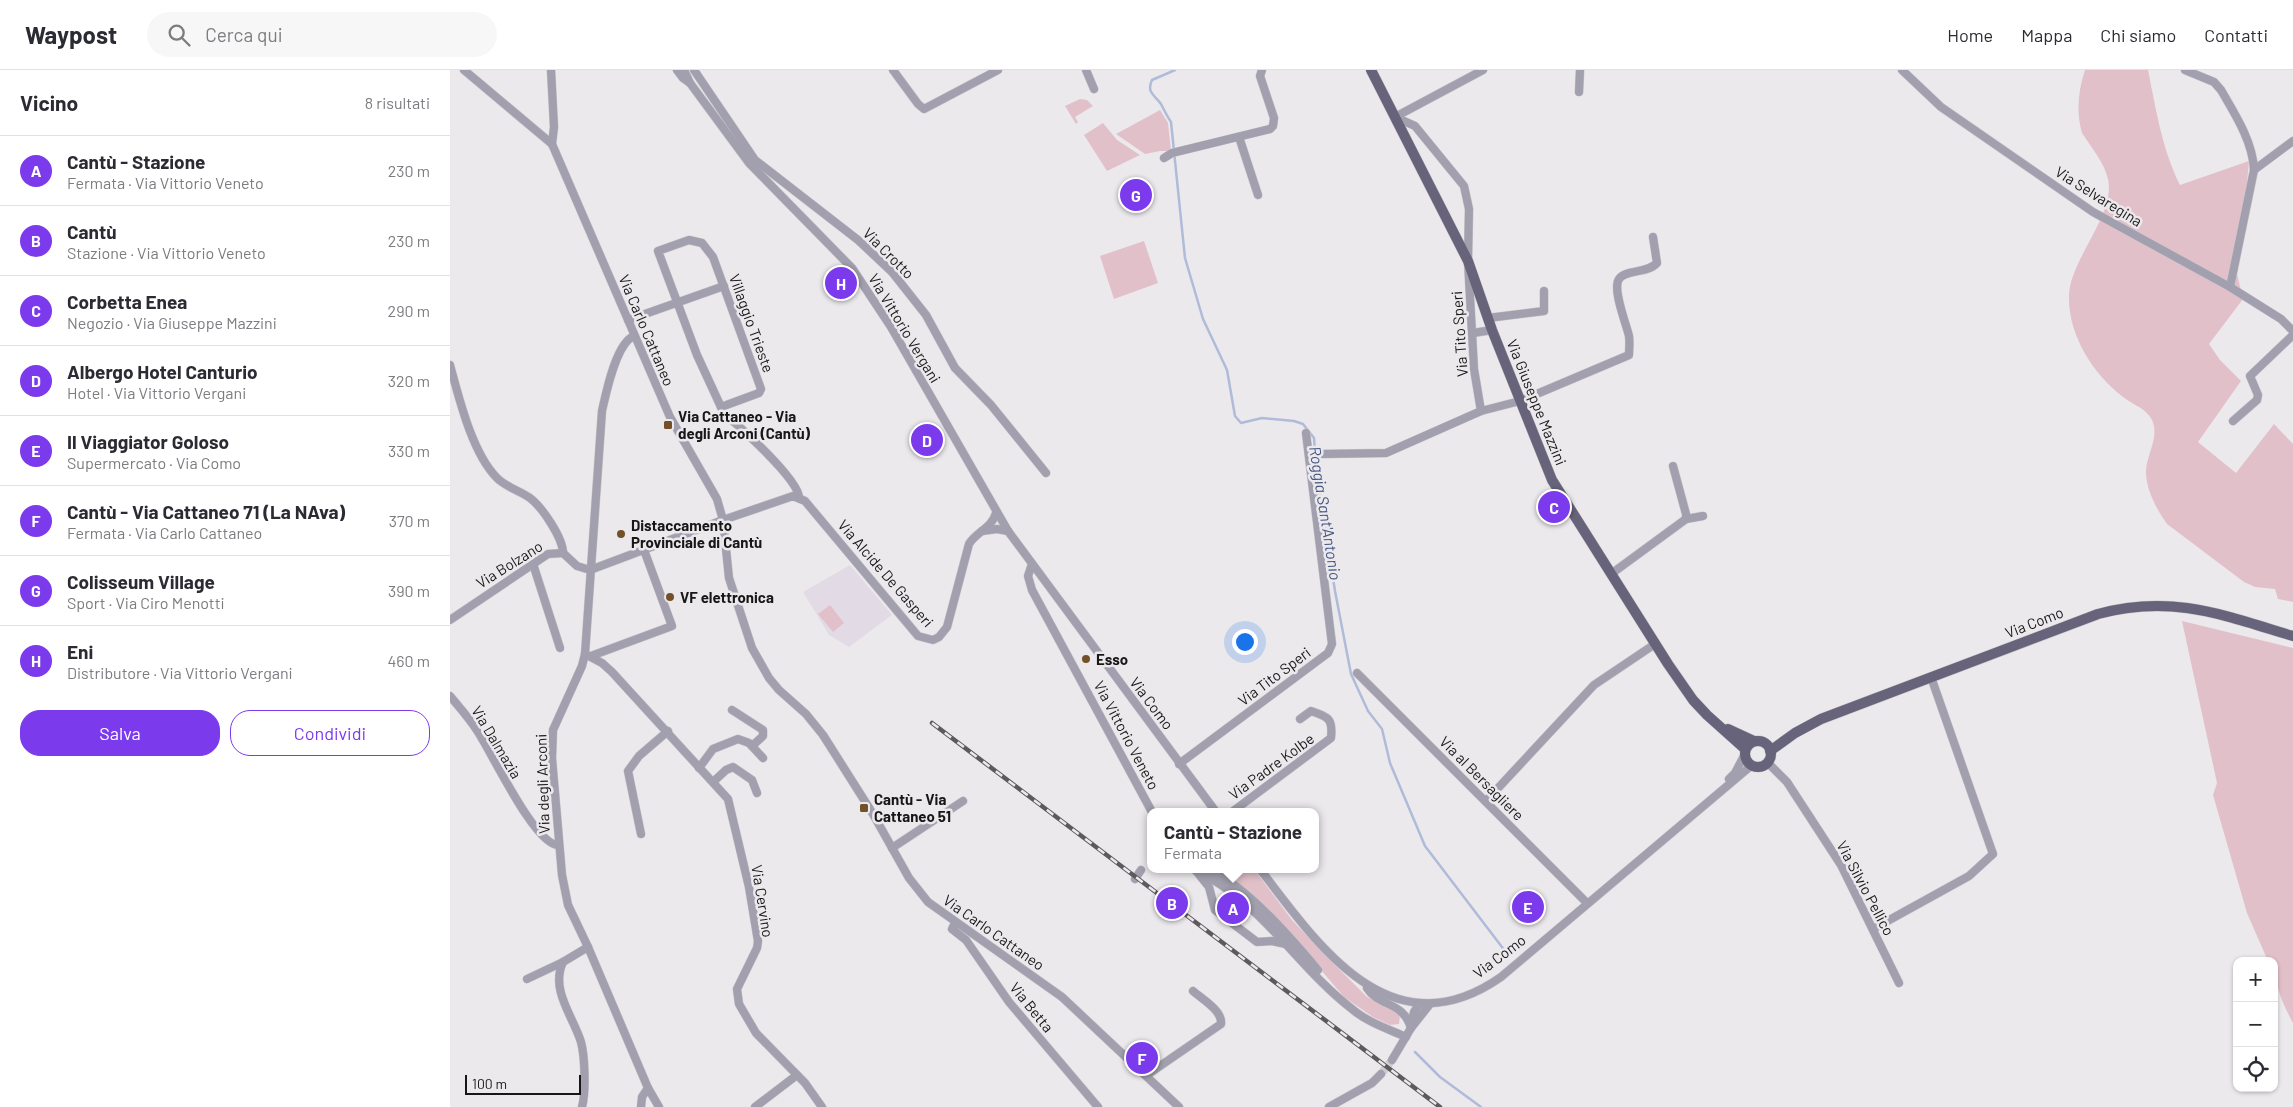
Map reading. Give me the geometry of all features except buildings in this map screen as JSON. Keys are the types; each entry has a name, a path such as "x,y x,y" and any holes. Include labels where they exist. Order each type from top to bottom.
{"main road":[{"name":"Via Giuseppe Mazzini","path":"1371,70 1468,261 1492,330 1552,480 1655,644 1693,700 1745,751"},
{"name":"Via Como","path":"1770,751 1795,733 1849,708 2098,614 2139,605 2188,606 2293,636"},
{"name":"Via Giuseppe Mazzini","path":"1715,723 1758,741"},
{"name":"Via Como","path":"1758,741 1795,733"},
{"path":"1758,741 1767,745 1770,751 1767,762 1762,766 1752,765 1746,760 1745,751 1758,741"}],"street":[{"path":"464,70 552,144"},
{"name":"Via Carlo Cattaneo","path":"551,70 554,127 552,144 634,336 681,439 717,499 723,520 729,578 752,648 769,678 778,690 806,714 823,736 857,787 917,890 935,909 1062,997 1179,1107"},
{"name":"Via Vittorio Vergani","path":"677,70 690,83 749,164 852,268 891,327 996,513"},
{"name":"Via Vittorio Vergani","path":"684,70 690,83"},
{"name":"Via Crotto","path":"694,70 755,160 858,240 892,272 926,315 955,368 991,405 1046,473"},
{"path":"893,70 918,104 924,109 998,70"},
{"path":"1086,70 1094,89"},
{"path":"1164,158 1175,153 1270,129 1273,126 1274,118 1260,76 1262,70"},
{"path":"1395,117 1482,70"},
{"path":"1579,92 1580,70"},
{"name":"Via Selvaregina","path":"1902,70 1941,107 2094,212 2230,287 2280,319 2293,331"},
{"path":"2185,70 2214,82 2221,90 2250,148 2254,170 2230,287"},
{"name":"Via Tito Speri","path":"1395,117 1414,126 1464,186 1469,210 1468,261 1474,369 1481,411"},
{"path":"1239,137 1258,195"},
{"path":"2254,170 2292,145"},
{"path":"1321,454 1386,453 1481,411 1520,401 1629,355 1629,338 1616,288 1619,279 1627,274 1651,270 1657,263 1652,237"},
{"name":"Villaggio Trieste","path":"689,240 702,243 710,252 724,286 761,389 759,393 721,407 697,355 676,302 658,251 689,240"},
{"path":"628,320 724,286"},
{"path":"1488,318 1544,311 1544,291"},
{"path":"1473,333 1492,330"},
{"path":"2233,421 2257,400 2258,395 2250,376 2293,334"},
{"name":"Via degli Arconi","path":"634,336 624,343 606,391 602,411 590,570 588,655 553,730 552,758 558,845 568,905 588,947 648,1088 659,1106"},
{"path":"450,365 465,419 475,442 500,480 532,499 539,507 558,535 563,554"},
{"name":"Via Alcide De Gasperi","path":"721,407 725,414 765,452 795,486 799,497 806,501 914,632 923,639 933,640 939,637 947,627 969,544 993,522 996,513"},
{"name":"Via Tito Speri","path":"1179,764 1328,653 1332,644 1306,433"},
{"path":"1673,466 1686,519"},
{"path":"590,570 788,496 799,497"},
{"name":"Via Como","path":"996,513 1213,808"},
{"path":"1611,574 1686,519 1703,516"},
{"path":"980,532 997,529 1008,531"},
{"path":"588,655 672,626 644,550"},
{"name":"Via Bolzano","path":"450,620 548,554 563,554 577,566 590,570"},
{"path":"533,564 560,648"},
{"name":"Via Vittorio Veneto","path":"1032,564 1028,576 1032,590 1150,808"},
{"path":"1486,801 1594,685 1655,644"},
{"name":"Via Cervino","path":"588,655 612,672 724,793 730,806 749,887 758,941 757,948 737,989 737,999 756,1033 797,1075 822,1107"},
{"name":"Via al Bersagliere","path":"1357,673 1587,904"},
{"path":"1873,929 1969,876 1993,854 1931,677"},
{"name":"Via Dalmazia","path":"450,696 480,734 518,803 548,842 558,845"},
{"path":"732,710 763,730 763,736 752,746"},
{"name":"Via Padre Kolbe","path":"1237,808 1331,738 1332,724 1326,716 1312,711 1300,719"},
{"path":"641,834 628,771 639,756 668,732"},
{"path":"699,768 713,749 738,739 752,746 762,758"},
{"name":"Via Como","path":"1703,806 1735,773 1745,751"},
{"name":"Via Silvio Pellico","path":"1767,762 1786,782 1841,865 1899,983"},
{"name":"Via Como","path":"1263,873 1313,936 1365,984 1390,997 1430,1004 1470,995 1491,984 1752,765"},
{"path":"714,782 726,770 733,767 752,780 757,793"},
{"path":"892,848 963,801"},
{"path":"1136,879 1141,870"},
{"path":"1197,873 1207,884 1212,905 1218,913 1257,942 1272,941 1286,944"},
{"path":"1200,873 1230,889 1251,907 1324,984 1353,1010 1366,1019 1408,1033"},
{"path":"1213,873 1233,886 1281,926 1327,980 1352,1005 1379,1022 1408,1033"},
{"name":"Via Betta","path":"955,923 952,930 966,940 1009,1002 1098,1107"},
{"path":"527,979 563,962 588,947"},
{"path":"563,962 559,978 561,992 582,1048 584,1094 582,1107"},
{"path":"1365,984 1374,996 1402,1012 1408,1033"},
{"path":"1147,1075 1221,1024 1221,1018 1217,1012 1193,991"},
{"path":"1408,1033 1414,1012 1420,1003"},
{"path":"1392,1060 1408,1033 1430,1004"},
{"path":"1329,1107 1372,1083 1381,1074"},
{"path":"755,1107 797,1075"},
{"path":"641,1107 642,1097 648,1088"}],"shaded area":[{"path":"2085,70 2148,70 2164,143 2180,185 2249,161 2245,205 2235,265 2243,299 2209,344 2220,360 2241,381 2198,442 2236,473 2274,424 2293,444 2293,602 2278,599 2275,589 2255,587 2244,582 2167,524 2153,499 2146,479 2147,466 2154,439 2152,420 2146,412 2112,388 2092,365 2078,339 2070,311 2069,296 2071,282 2099,222 2109,193 2108,179 2104,167 2082,133 2080,125 2079,102"},
{"path":"1080,99 1087,100 1093,106 1075,117 1078,122 1076,124 1065,106"},
{"path":"1160,110 1168,123 1171,151 1145,154 1116,134"},
{"path":"1103,123 1117,140 1140,155 1107,171 1084,135"},
{"path":"1144,241 1158,283 1114,299 1100,256"},
{"path":"850,565 892,615 849,647 829,635 803,592"},
{"path":"830,605 844,623 833,632 818,614"},
{"path":"2182,621 2293,648 2293,1023 2278,989 2278,957 2266,957 2247,913 2213,795 2217,783"},
{"path":"1216,873 1257,873 1292,920 1367,997 1393,1008 1400,1015 1399,1024 1390,1025 1373,1017 1344,997 1287,930"}],"waterway":[{"name":"Roggia Sant'Antonio","path":"1175,70 1152,80 1150,88 1171,122 1185,258 1203,319 1227,370 1235,416 1241,423 1262,418 1294,421 1303,424 1314,438 1316,467 1335,591 1351,674 1368,711 1382,729 1390,763 1425,846 1505,951"},
{"name":"Roggia Sant'Antonio","path":"1415,1052 1440,1077 1481,1107"}],"tunnel":[{"path":"1381,1074 1392,1060"}],"railway":[{"path":"932,723 1440,1107"}],"place":[{"name":"Colisseum Village","path":"1136,195"},
{"name":"Eni","path":"841,283"},
{"name":"Via Cattaneo - Via degli Arconi (Cantù)","path":"668,425"},
{"name":"Albergo Hotel Canturio","path":"927,440"},
{"name":"Corbetta Enea","path":"1554,507"},
{"name":"Distaccamento Provinciale di Cantù","path":"621,534"},
{"name":"VF elettronica","path":"670,597"},
{"name":"Esso","path":"1086,659"},
{"name":"Cantù - Via Cattaneo 51","path":"864,808"},
{"name":"Cantù","path":"1172,903"},
{"name":"Il Viaggiator Goloso","path":"1528,907"},
{"name":"Cantù - Stazione","path":"1233,908"},
{"name":"Cantù - Via Cattaneo 71 (La NAva)","path":"1142,1058"}]}
